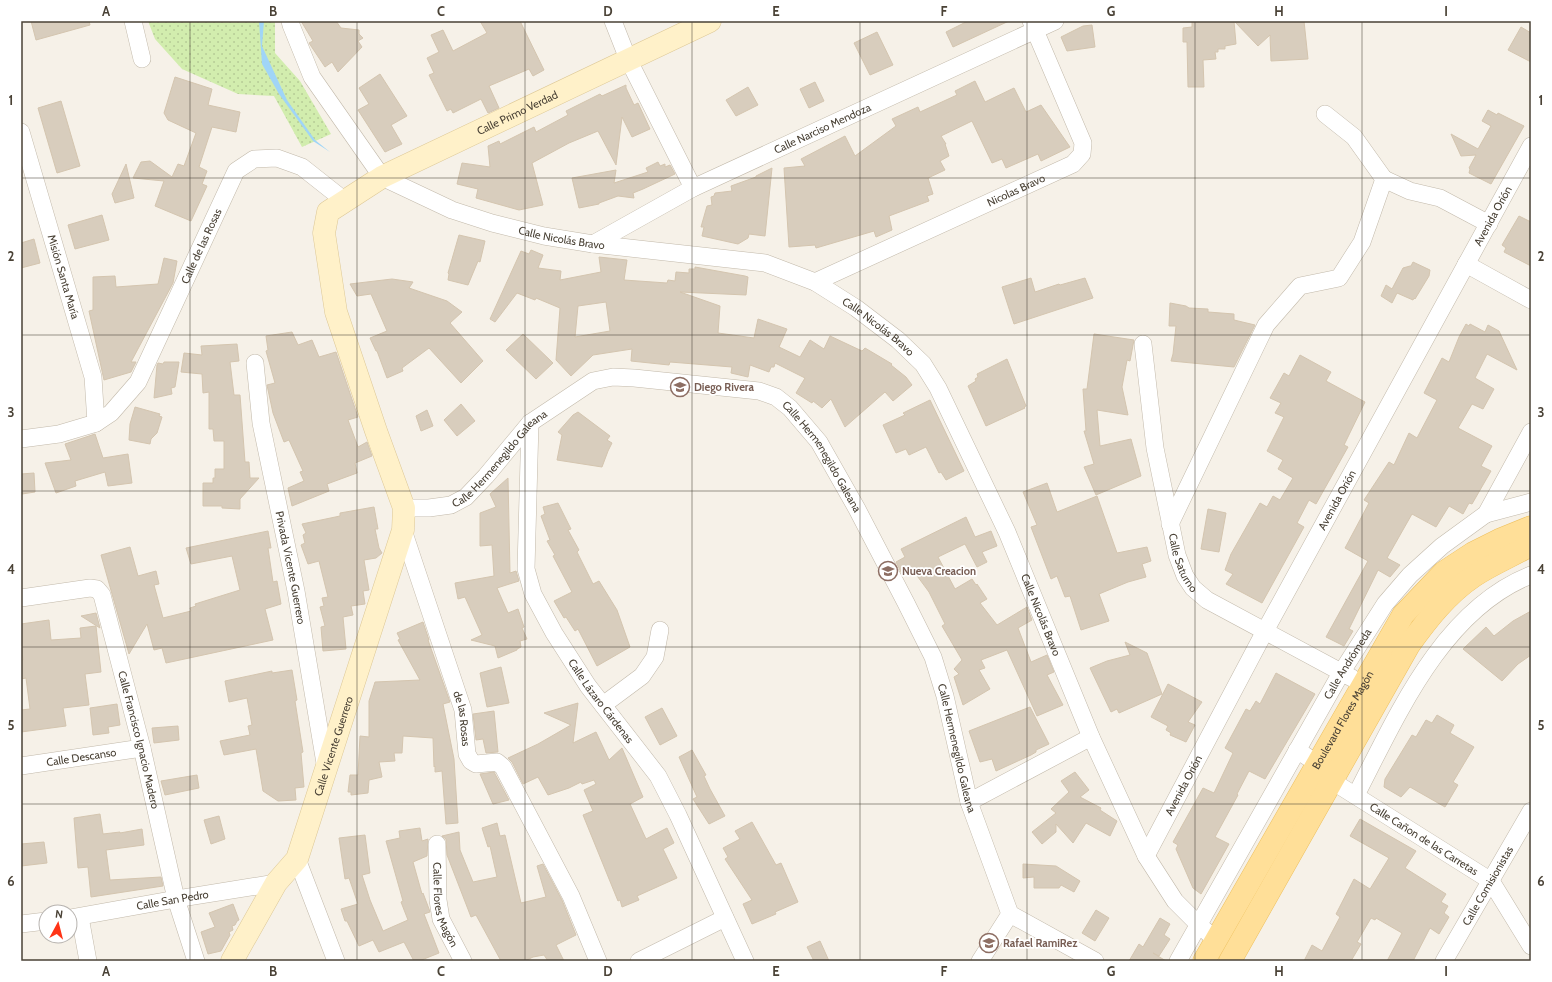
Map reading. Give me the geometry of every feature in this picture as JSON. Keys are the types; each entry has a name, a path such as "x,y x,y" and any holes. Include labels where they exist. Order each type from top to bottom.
{"main road":[{"name":"Boulevard Flores Magón","path":"1204,961 1403,615 1444,572 1479,550 1531,527"},
{"name":"Boulevard Flores Magón","path":"1238,956 1332,781 1409,645 1428,619 1447,599 1474,576 1531,546"}],"street":[{"path":"133,21 142,59"},
{"name":"Calle Nicolás Bravo","path":"290,21 312,77 382,177 452,210 492,223 544,236 593,244 764,263 815,282 856,308 898,340 923,364 942,396 1007,532 1091,737 1146,856 1175,901 1199,926 1216,940"},
{"path":"613,21 628,59 693,188"},
{"name":"Calle Primo Verdad","path":"336,206 382,177 710,21"},
{"name":"Calle Narciso Mendoza","path":"593,244 693,188 1033,26 1055,21"},
{"name":"Nicolas Bravo","path":"815,282 1073,164 1082,154 1083,143 1033,26"},
{"path":"1325,114 1354,137 1384,179 1410,191 1440,198 1488,224"},
{"name":"Misión Santa María","path":"21,132 92,377 96,423"},
{"name":"Avenida Orión","path":"1146,856 1265,631 1531,146"},
{"name":"Calle de las Rosas","path":"21,439 58,434 96,423 111,413 138,382 236,171 254,159 277,158 302,167 336,206"},
{"path":"1170,524 1266,325 1300,286 1339,278 1362,242 1384,179"},
{"path":"336,206 324,233 336,312 376,431 404,508 403,530"},
{"path":"1466,264 1531,300"},
{"name":"Calle Saturno","path":"1143,344 1155,448 1177,555 1185,576 1193,588 1207,600 1363,684"},
{"name":"Privada Vicente Guerrero","path":"255,363 261,423 296,591 326,771"},
{"name":"Calle Hermenegildo Galeana","path":"404,508 429,508 451,505 466,497 486,476 530,423 593,381 613,377 634,378 759,391 776,397 790,408 819,442 857,508 933,657 945,696 969,802 1010,914"},
{"name":"Calle Lázaro Cárdenas","path":"530,423 526,569 533,594 554,633 588,686 658,776 678,815 745,961"},
{"name":"Calle Andrómeda","path":"1178,961 1297,750 1384,604 1410,575 1442,546 1486,514 1531,432"},
{"path":"1486,514 1531,502"},
{"name":"Calle Vicente Guerrero","path":"297,859 403,530"},
{"name":"de las Rosas","path":"403,530 463,710 467,754 471,761 476,764 497,762 503,767 571,896 598,961"},
{"path":"1356,795 1406,698 1440,648 1474,612 1503,590 1531,575"},
{"name":"Calle Francisco Ignacio Madero","path":"21,598 90,588 97,589 102,595 142,748 176,899 196,961"},
{"path":"1384,604 1403,615"},
{"path":"603,705 642,676 655,658 660,630"},
{"path":"969,802 1091,737"},
{"name":"Calle Descanso","path":"21,766 142,748"},
{"name":"Calle Cañon de las Carretas","path":"1297,750 1318,764 1332,781 1491,881 1531,946"},
{"name":"Calle Comisionistas","path":"1444,961 1531,811"},
{"name":"Calle Flores Magón","path":"437,844 438,900 441,919 463,961"},
{"path":"232,961 276,883 297,859 336,961"},
{"name":"Calle San Pedro","path":"78,917 176,899 276,883"},
{"path":"980,961 1010,914 1095,961"},
{"path":"639,961 725,918"},
{"path":"21,924 38,922"},
{"path":"78,928 88,961"}],"green space":[{"path":"148,21 275,21 275,53 300,81 331,134 302,147 274,96 238,94 182,69 155,39"}],"water":[{"path":"259,21 264,21 262,46 287,100 315,140 330,152 313,141 279,94 262,64"}],"building":[{"path":"31,21 89,21 90,25 36,40"},
{"path":"301,21 336,21 341,28 359,30 359,34 363,38 358,41 362,47 338,72 332,62 325,67 309,43 313,41"},
{"path":"480,21 520,21 544,70 533,76 529,69 489,86 499,108 488,113 481,99 453,113 451,109 447,111 429,75 434,73 427,58 439,52 431,35 443,30 453,51 487,33"},
{"path":"968,21 1009,21 953,47 946,32"},
{"path":"1192,21 1234,21 1236,44 1225,46 1225,49 1218,49 1218,52 1215,52 1216,59 1203,60 1204,87 1188,87 1187,42 1183,42 1183,28 1192,27"},
{"path":"1234,21 1304,21 1308,59 1271,61 1270,35 1258,46"},
{"path":"1092,25 1095,47 1067,51 1061,37 1083,26"},
{"path":"1521,27 1531,33 1531,62 1508,50"},
{"path":"877,32 893,65 870,75 854,43"},
{"path":"380,74 407,116 391,125 402,144 385,152 358,110 369,104 359,88"},
{"path":"175,77 212,89 208,105 240,112 236,132 212,127 199,167 207,171 202,184 207,186 191,221 155,206 164,181 133,178 141,162 150,161 172,177 178,164 184,166 196,133 168,120 164,113"},
{"path":"975,81 985,102 1014,88 1026,112 1041,105 1070,147 1041,161 1038,154 1006,168 1002,159 992,163 972,121 941,136 946,144 949,156 940,161 945,170 928,178 933,194 927,196 929,201 889,216 892,230 876,237 874,231 816,248 815,245 789,247 784,168 805,166 801,159 845,136 855,156 896,126 892,119 918,107 920,112 957,95 955,91"},
{"path":"815,82 824,101 809,108 800,89"},
{"path":"626,85 634,105 638,103 650,129 632,137 622,117 616,165 598,131 569,143 532,163 543,205 519,210 476,198 478,189 457,184 462,163 490,167 488,146 499,141 500,144 534,127 536,132 568,115 566,111 600,94 602,96"},
{"path":"748,87 758,105 736,116 726,100"},
{"path":"61,101 80,166 57,173 38,108"},
{"path":"1488,110 1497,115 1498,113 1524,126 1491,184 1469,173 1469,168 1476,155 1461,156 1451,134 1478,149 1491,126 1482,121"},
{"path":"658,162 660,166 665,164 665,167 670,165 675,174 633,193 634,198 618,196 599,204 579,208 572,178 616,170 614,183 648,172 646,168"},
{"path":"126,164 134,198 115,203 112,194"},
{"path":"772,168 765,236 749,234 748,238 738,244 702,236 704,227 701,227 707,206 712,205 711,197 714,196 715,193 732,191 731,186 756,177"},
{"path":"102,215 109,240 75,249 68,225"},
{"path":"1519,216 1531,222 1531,266 1504,252 1506,248 1502,245"},
{"path":"459,235 485,241 480,262 478,261 468,285 448,280 448,273"},
{"path":"34,239 40,263 21,268 21,243"},
{"path":"531,250 543,255 538,268 561,271 560,280 601,272 599,257 627,260 624,280 667,283 668,280 675,281 676,272 689,273 689,269 695,269 695,267 748,277 746,295 680,292 720,306 718,333 754,338 758,319 787,329 779,347 800,357 810,340 824,349 830,336 862,351 865,348 892,364 891,365 906,377 912,385 893,401 885,392 845,427 831,399 822,408 813,401 812,403 796,393 805,378 775,363 774,367 771,367 769,372 750,365 748,377 731,373 732,367 670,362 669,365 631,361 632,349 593,355 571,376 556,360 560,308 536,298 535,300 517,293 495,322 490,319 521,251 529,254","holes":["606,302 610,331 575,337 578,306"]},
{"path":"164,258 177,261 173,283 131,362 136,362 131,372 104,380 89,311 93,310 93,277 115,276 116,287 158,284"},
{"path":"1413,262 1430,270 1429,276 1415,299 1414,298 1413,300 1397,293 1392,303 1381,296 1386,285 1392,289 1403,268 1411,266"},
{"path":"1031,278 1035,292 1059,284 1085,278 1093,298 1014,324 1002,287"},
{"path":"392,279 413,282 409,288 447,301 462,312 450,323 483,361 461,383 429,348 402,368 403,371 387,378 377,351 370,338 387,331 371,294 357,296 350,284"},
{"path":"1170,303 1189,308 1208,309 1208,312 1234,314 1234,320 1255,325 1234,367 1171,361 1176,326 1169,326"},
{"path":"1466,324 1469,326 1470,324 1485,332 1488,325 1499,331 1517,370 1487,354 1475,378 1494,389 1483,409 1472,404 1458,428 1492,446 1481,466 1491,471 1472,504 1469,503 1463,514 1449,506 1436,527 1412,514 1387,558 1400,565 1390,577 1378,570 1349,629 1353,631 1344,646 1326,637 1368,561 1345,548 1369,503 1364,500 1389,462 1394,465 1409,433 1417,438 1437,400 1424,393 1442,358 1449,362"},
{"path":"292,332 298,345 312,340 319,357 336,352 358,417 348,420 358,447 367,442 372,456 355,463 357,473 327,484 329,491 292,506 288,488 304,481 300,472 303,471 289,440 284,442 273,413 267,385 275,383 266,351 268,350 266,336"},
{"path":"523,334 553,363 536,379 506,350"},
{"path":"1094,334 1134,340 1130,361 1127,360 1122,387 1128,415 1097,410 1100,446 1131,439 1141,476 1096,495 1084,467 1094,464 1084,431 1086,431 1083,389 1087,389"},
{"path":"237,344 239,361 230,362 234,395 240,395 245,462 249,462 250,478 259,478 240,499 240,509 222,508 222,506 203,506 203,483 213,483 213,478 215,478 215,469 224,469 224,441 214,441 213,429 209,429 209,392 203,393 202,374 181,372 184,353 202,355 201,346"},
{"path":"1300,355 1331,372 1326,381 1365,402 1344,445 1348,447 1316,504 1309,500 1297,523 1304,527 1262,603 1226,584 1233,574 1225,570 1231,554 1260,503 1267,507 1273,496 1280,500 1293,478 1278,469 1283,460 1267,451 1284,417 1275,413 1281,403 1270,398 1284,373 1289,376"},
{"path":"1007,359 1026,406 1024,407 1025,408 986,426 968,386 976,381 975,379 978,377 977,374"},
{"path":"164,362 179,362 175,387 171,388 172,394 154,398 157,365 158,363 163,364"},
{"path":"930,400 964,471 946,480 941,472 939,473 926,447 909,455 906,449 896,453 883,425 905,415 903,413"},
{"path":"461,404 475,421 457,436 444,420"},
{"path":"135,407 160,414 159,416 162,417 157,433 151,439 150,444 129,440 130,424"},
{"path":"427,410 433,426 421,431 416,416"},
{"path":"578,412 610,436 607,440 612,443 602,467 557,460 562,435 558,432 573,415"},
{"path":"95,434 103,458 128,454 132,483 108,486 105,472 75,481 76,486 56,493 45,463 71,460 65,444"},
{"path":"34,473 35,492 22,494 21,474"},
{"path":"508,478 510,573 516,571 519,581 497,588 508,613 518,609 524,627 522,628 527,639 520,641 521,647 517,650 498,658 495,646 471,640 482,635 465,597 458,599 455,583 494,576 492,545 480,546 480,513 496,507 490,494"},
{"path":"1047,483 1057,512 1097,496 1117,553 1147,547 1151,561 1142,564 1146,577 1128,582 1099,594 1109,621 1081,630 1070,596 1065,597 1057,576 1051,579 1031,527 1037,525 1023,492"},
{"path":"558,503 571,529 568,530 579,550 577,552 593,584 599,581 617,610 630,647 597,666 578,629 575,631 566,617 564,618 554,601 572,592 553,556 555,555 547,541 550,540 541,516 545,514 543,507"},
{"path":"374,507 378,529 375,529 379,548 382,553 376,558 364,560 369,590 363,591 365,604 351,606 353,615 343,617 346,649 323,651 321,627 325,626 320,607 324,606 322,598 328,597 319,561 308,564 301,545 305,543 303,535 306,533 302,524 340,516 340,513"},
{"path":"1208,509 1226,513 1219,552 1201,549"},
{"path":"966,517 975,537 991,531 997,546 982,552 987,562 977,567 965,544 938,557 955,589 972,579 976,585 977,584 987,599 980,603 997,625 1027,607 1032,620 1018,628 1031,662 1047,655 1054,672 1047,675 1063,705 1037,716 1007,650 981,660 985,668 979,670 990,689 963,705 954,677 959,674 954,669 962,660 942,626 945,624 929,592 912,569 902,574 896,562 905,557 901,549"},
{"path":"268,531 271,548 268,548 273,582 277,581 281,604 265,609 273,640 166,663 162,648 154,650 147,624 129,654 101,555 130,547 138,576 156,571 159,584 154,585 163,618 191,611 190,608 196,606 195,604 240,590 232,556 191,564 186,548"},
{"path":"1531,611 1531,655 1518,664 1502,681 1463,649 1486,627 1494,636 1513,621"},
{"path":"96,613 100,628 81,616"},
{"path":"49,620 51,640 81,638 80,628 96,626 101,672 85,674 89,705 63,708 66,726 21,732 21,710 30,709 26,678 21,679 21,660 23,660 21,624"},
{"path":"423,622 450,702 443,704 454,759 458,823 446,824 442,771 435,772 433,738 403,736 402,753 394,753 395,761 379,762 382,777 369,780 368,793 351,795 351,792 348,792 350,775 358,775 360,736 369,737 369,701 375,682 420,680 398,640 400,639 397,633"},
{"path":"1125,642 1147,653 1162,694 1119,713 1117,709 1111,712 1090,668 1107,661 1130,655"},
{"path":"501,667 509,703 487,707 480,673"},
{"path":"292,670 303,752 301,753 304,787 295,788 296,800 278,801 263,791 256,749 224,755 220,741 250,735 248,726 252,725 247,698 229,702 225,681 272,671 272,673"},
{"path":"1276,673 1315,694 1265,779 1249,771 1237,794 1238,795 1215,837 1229,844 1201,894 1193,888 1176,849 1178,845 1173,842 1203,788 1214,793 1233,753 1225,748 1246,709 1250,711 1256,701 1260,704"},
{"path":"1168,684 1202,702 1188,722 1195,725 1186,742 1170,735 1171,733 1166,730 1168,726 1151,717"},
{"path":"578,703 573,743 596,732 609,760 622,748 643,797 630,804 646,839 667,828 674,843 663,849 677,878 637,896 639,900 622,907 620,900 618,901 583,815 593,811 584,790 596,784 594,780 582,784 581,782 548,795 538,777 523,784 512,762 508,758 538,744 571,725 544,713"},
{"path":"117,704 120,725 108,727 109,733 93,735 90,708"},
{"path":"1030,707 1049,744 1036,750 1036,752 1031,755 996,771 992,759 980,762 969,731"},
{"path":"662,708 677,736 660,745 645,717"},
{"path":"494,711 498,752 486,753 483,739 476,740 473,714"},
{"path":"1437,715 1454,725 1450,733 1474,747 1453,782 1458,785 1445,807 1410,787 1401,797 1384,787 1385,779 1412,735 1416,737 1426,720 1432,723"},
{"path":"178,726 179,740 154,743 152,728"},
{"path":"692,750 706,775 704,776 710,789 725,816 709,824 693,799 697,797 679,757"},
{"path":"494,772 509,800 493,804 480,774"},
{"path":"1075,772 1089,790 1080,797 1101,808 1100,810 1117,821 1110,836 1086,823 1073,843 1056,824 1056,832 1042,844 1032,832 1056,813 1051,809 1069,792 1061,781"},
{"path":"197,775 199,788 165,795 161,781"},
{"path":"100,814 103,834 142,829 144,845 106,850 110,880 161,877 163,886 91,897 88,867 78,868 74,818"},
{"path":"219,816 225,839 211,844 204,820"},
{"path":"1360,819 1416,851 1405,868 1446,894 1441,902 1448,906 1444,913 1449,917 1439,934 1430,928 1413,961 1387,961 1402,933 1376,918 1375,920 1371,918 1357,942 1361,944 1351,961 1304,961 1312,945 1322,951 1340,917 1336,914 1354,879 1370,889 1389,858 1350,836"},
{"path":"752,822 776,865 781,863 798,902 775,912 776,914 752,924 743,904 752,900 725,859 728,857 723,848 740,839 735,831"},
{"path":"497,823 500,836 505,835 521,903 546,897 537,866 543,864 562,900 576,935 556,945 564,961 548,961 544,955 533,957 525,961 501,961 476,915 471,917 447,855 446,839 442,836 459,832 460,850 473,882 497,877 490,846 488,847 482,828"},
{"path":"420,828 422,841 428,839 427,856 413,862 422,894 423,893 430,912 424,914 439,953 419,961 414,961 404,942 379,952 373,940 359,946 347,921 345,921 341,909 358,904 349,878 345,879 339,838 365,835 370,873 362,875 370,900 383,931 408,920 401,902 403,901 386,841 400,838 399,831"},
{"path":"44,842 47,863 21,866 21,844"},
{"path":"1023,864 1056,866 1080,881 1074,892 1061,885 1059,888 1034,888 1034,877 1023,878"},
{"path":"233,904 239,920 232,926 233,930 229,932 230,935 221,951 208,954 201,932 215,927 209,913"},
{"path":"1096,910 1109,918 1095,941 1082,933"},
{"path":"1160,918 1170,924 1164,935 1170,939 1159,956 1153,953 1166,961 1129,961 1139,944 1143,947"},
{"path":"820,941 829,961 814,961 807,947"}],"place":[{"name":"Diego Rivera","path":"680,387"},
{"name":"Nueva Creacion","path":"888,571"},
{"name":"Rafael RamiRez","path":"989,943"}]}
